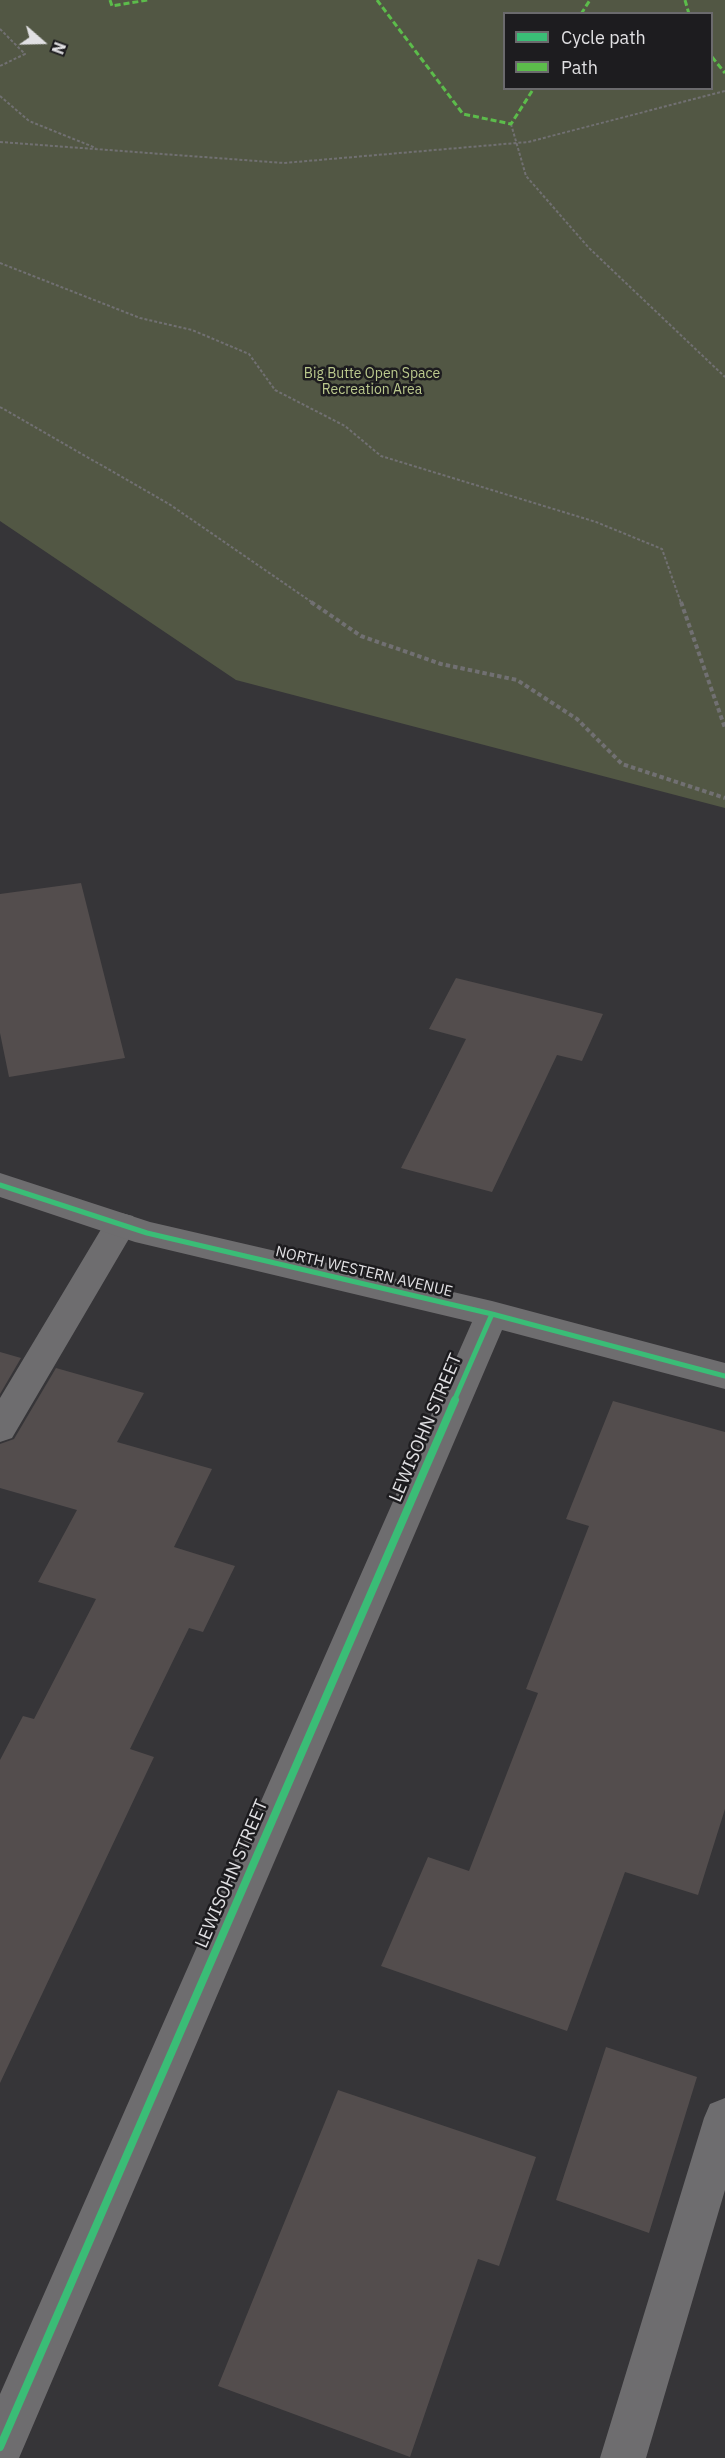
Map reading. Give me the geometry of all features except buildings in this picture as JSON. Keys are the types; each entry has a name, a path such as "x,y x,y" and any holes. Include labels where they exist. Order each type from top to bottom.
{"street":[{"name":"NORTH WESTERN AVENUE","path":"0,1185 147,1233 492,1314 725,1376"},
{"path":"0,1428 122,1225"},
{"name":"LEWISOHN STREET","path":"0,2446 492,1314"},
{"path":"623,2458 725,2118"}],"path":[{"path":"0,29 25,54 0,66"},
{"path":"0,142 284,163 528,142 725,91"},
{"path":"0,96 29,121 101,151"},
{"path":"511,124 526,176 589,248 725,377"},
{"path":"0,263 140,318 192,330 249,354 276,390 345,426 381,456 596,522 662,549 725,728"},
{"path":"0,406 169,504 361,636 441,664 517,680 577,719 622,764 725,798"}],"green space":[{"name":"Big Butte Open Space Recreation Area","path":"0,0 725,0 725,808 236,680 0,521"}],"marked path":[{"path":"110,0 112,6 148,0"},
{"path":"377,0 463,114 511,124 533,90"},
{"path":"582,12 590,0"},
{"path":"685,0 688,12"},
{"path":"713,58 725,73"}],"cycle path":[{"path":"0,1185 147,1233 492,1314 725,1376"},
{"path":"0,2447 492,1314"}]}
